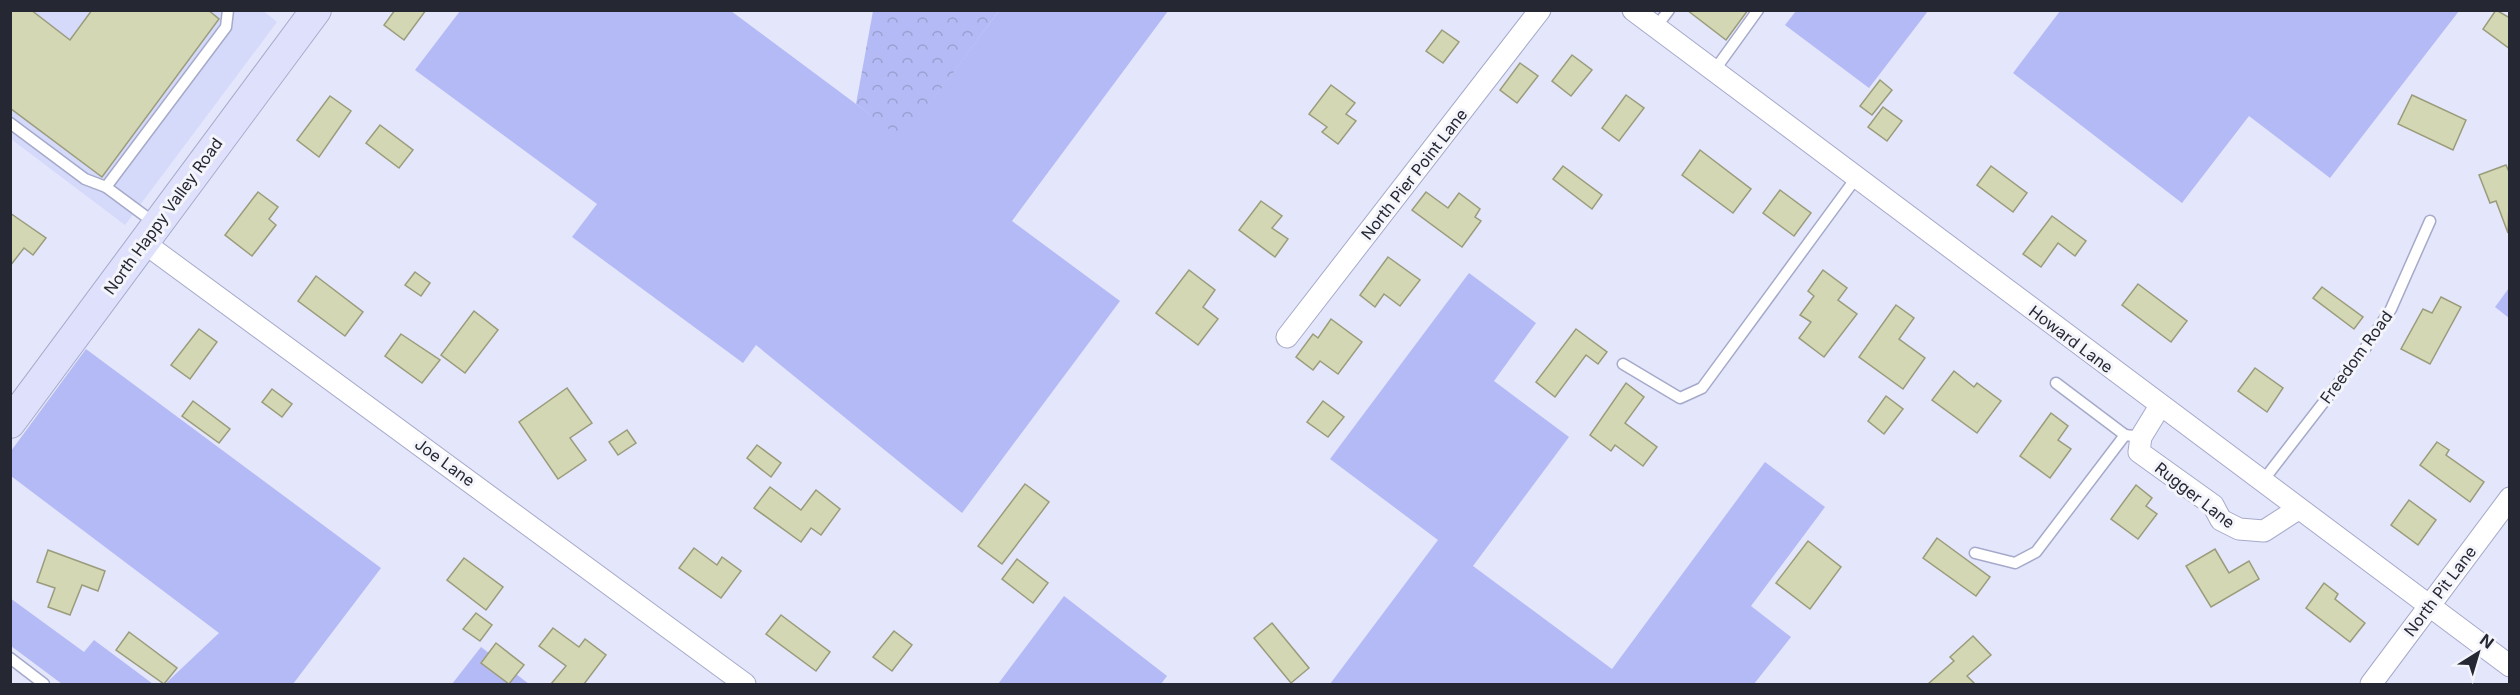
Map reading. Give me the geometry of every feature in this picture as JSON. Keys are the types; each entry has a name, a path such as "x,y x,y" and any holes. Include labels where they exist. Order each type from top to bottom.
{"main road":[{"name":"North Happy Valley Road","path":"10,423 316,10"}],"street":[{"name":"North Pier Point Lane","path":"1287,337 1540,10"},
{"name":"Howard Lane","path":"1633,10 2510,666"},
{"name":"Joe Lane","path":"150,233 745,684"},
{"path":"2133,436 2160,406"},
{"name":"Rugger Lane","path":"2133,436 2139,452 2213,506 2221,520 2239,530 2264,531 2298,509"},
{"name":"North Pit Lane","path":"2371,684 2510,498"}],"lane":[{"path":"106,187 226,27 228,10"},
{"path":"1656,27 1669,10"},
{"path":"1714,71 1758,10"},
{"path":"10,123 85,179 106,187 150,233"},
{"path":"1623,364 1680,398 1702,388 1856,178"},
{"name":"Freedom Road","path":"2262,482 2364,350 2391,309 2430,221"},
{"path":"1975,553 2016,563 2036,552 2133,436 2056,383"},
{"path":"10,658 44,684"}],"shaded area":[{"path":"262,10 277,22 125,225 11,139 10,11"}],"green space":[{"path":"460,11 731,11 903,139 999,11 1168,11 1012,221 1120,301 962,513 756,345 743,363 572,237 597,204 415,70"},
{"path":"873,11 999,11 903,140 856,104"},
{"path":"1796,11 1928,11 1869,88 1785,25"},
{"path":"2060,11 2459,11 2330,178 2249,116 2182,203 2013,73"},
{"path":"1469,273 1536,323 1494,381 1569,437 1473,566 1612,669 1765,462 1825,507 1751,606 1791,637 1754,684 1330,684 1438,540 1330,459"},
{"path":"2509,288 2509,318 2495,307"},
{"path":"86,349 381,568 293,684 165,684 219,633 11,476 11,451"},
{"path":"1064,596 1167,676 1161,684 998,684"},
{"path":"10,598 84,652 94,640 153,684 62,684 11,646"},
{"path":"481,647 529,684 452,684"}],"building":[{"path":"10,10 31,10 70,40 92,10 208,10 219,19 102,177 10,108"},
{"path":"395,10 426,10 404,40 384,25"},
{"path":"1687,10 1748,10 1726,40"},
{"path":"2496,10 2510,18 2510,49 2483,29"},
{"path":"1442,30 1459,42 1443,63 1426,51"},
{"path":"1572,55 1592,70 1571,96 1552,81"},
{"path":"1520,63 1538,76 1517,103 1500,90"},
{"path":"1880,80 1892,90 1872,115 1860,106"},
{"path":"1331,85 1355,103 1346,114 1356,121 1338,144 1322,132 1327,127 1309,114"},
{"path":"1626,95 1644,108 1619,141 1602,128"},
{"path":"2412,95 2466,120 2453,150 2398,124"},
{"path":"330,96 351,111 319,157 297,140"},
{"path":"1883,107 1902,121 1887,141 1868,127"},
{"path":"380,125 413,150 399,168 366,143"},
{"path":"1700,150 1751,189 1733,213 1682,175"},
{"path":"2506,165 2510,174 2508,233 2496,201 2490,203 2479,175"},
{"path":"1563,166 1602,195 1592,209 1553,179"},
{"path":"1991,166 2027,193 2013,212 1977,185"},
{"path":"1780,190 1811,213 1794,236 1763,213"},
{"path":"258,192 278,207 269,219 276,225 252,256 225,235"},
{"path":"1426,192 1448,208 1459,193 1480,209 1475,217 1481,221 1462,247 1412,210"},
{"path":"1261,201 1282,216 1272,228 1288,239 1275,257 1239,230"},
{"path":"10,213 46,238 33,255 24,248 10,266"},
{"path":"2052,216 2086,241 2075,256 2058,243 2041,267 2023,254"},
{"path":"1388,257 1420,280 1400,306 1384,294 1375,307 1360,295"},
{"path":"1189,270 1215,290 1203,307 1218,319 1198,345 1156,313"},
{"path":"1823,270 1847,288 1838,300 1857,314 1824,357 1799,338 1811,322 1800,315 1814,296 1808,291"},
{"path":"415,272 430,283 421,296 405,285"},
{"path":"316,276 363,312 345,336 298,301"},
{"path":"2138,284 2187,321 2171,342 2122,305"},
{"path":"2322,287 2363,317 2354,329 2313,298"},
{"path":"2441,297 2461,307 2430,364 2401,349 2423,309 2432,313"},
{"path":"1896,305 1914,318 1899,339 1925,358 1903,389 1859,357"},
{"path":"474,311 498,330 465,373 441,355"},
{"path":"1331,319 1362,342 1338,374 1320,361 1313,370 1296,357 1313,334 1318,338"},
{"path":"199,329 217,342 190,379 171,365"},
{"path":"1576,329 1607,352 1598,364 1586,355 1555,397 1536,382"},
{"path":"401,334 440,360 422,383 385,356"},
{"path":"2255,368 2283,388 2267,412 2238,391"},
{"path":"1954,371 1974,387 1977,383 2001,401 1977,433 1932,400"},
{"path":"1626,383 1644,397 1625,423 1657,447 1643,466 1615,445 1611,451 1590,435"},
{"path":"567,388 592,423 570,438 586,460 558,479 519,422"},
{"path":"272,389 292,404 282,417 262,402"},
{"path":"1886,396 1903,409 1884,434 1868,421"},
{"path":"193,401 230,429 219,443 182,416"},
{"path":"1323,401 1344,417 1328,437 1307,422"},
{"path":"2051,413 2068,426 2058,440 2071,449 2050,478 2020,456"},
{"path":"627,430 636,443 618,455 609,442"},
{"path":"2437,442 2449,450 2446,455 2484,482 2470,502 2420,465"},
{"path":"757,445 781,463 771,477 747,458"},
{"path":"1025,484 1049,502 1002,564 978,546"},
{"path":"2136,485 2152,498 2146,506 2157,514 2138,539 2111,519"},
{"path":"770,487 801,510 816,490 840,509 821,535 811,528 801,542 754,508"},
{"path":"2409,500 2436,520 2418,545 2391,525"},
{"path":"1937,538 1990,577 1976,596 1923,558"},
{"path":"1808,541 1841,567 1810,609 1776,583"},
{"path":"694,548 717,565 722,557 741,571 721,598 679,568"},
{"path":"2215,549 2229,573 2249,561 2259,579 2211,607 2186,566"},
{"path":"48,550 105,571 98,591 82,585 70,615 48,607 55,588 37,582"},
{"path":"464,558 503,587 486,610 447,580"},
{"path":"1017,559 1048,583 1033,603 1002,579"},
{"path":"2324,583 2338,594 2335,599 2365,623 2350,642 2306,608"},
{"path":"476,613 492,625 480,641 463,629"},
{"path":"781,615 830,652 816,671 766,634"},
{"path":"1272,623 1309,668 1291,683 1254,638"},
{"path":"553,628 579,647 585,639 606,655 584,684 551,684 566,666 539,646"},
{"path":"894,631 912,645 892,671 873,657"},
{"path":"129,632 177,668 164,684 116,650"},
{"path":"1973,636 1991,655 1967,676 1975,684 1928,684 1954,661 1950,657"},
{"path":"496,643 524,665 509,684 481,663"}]}
